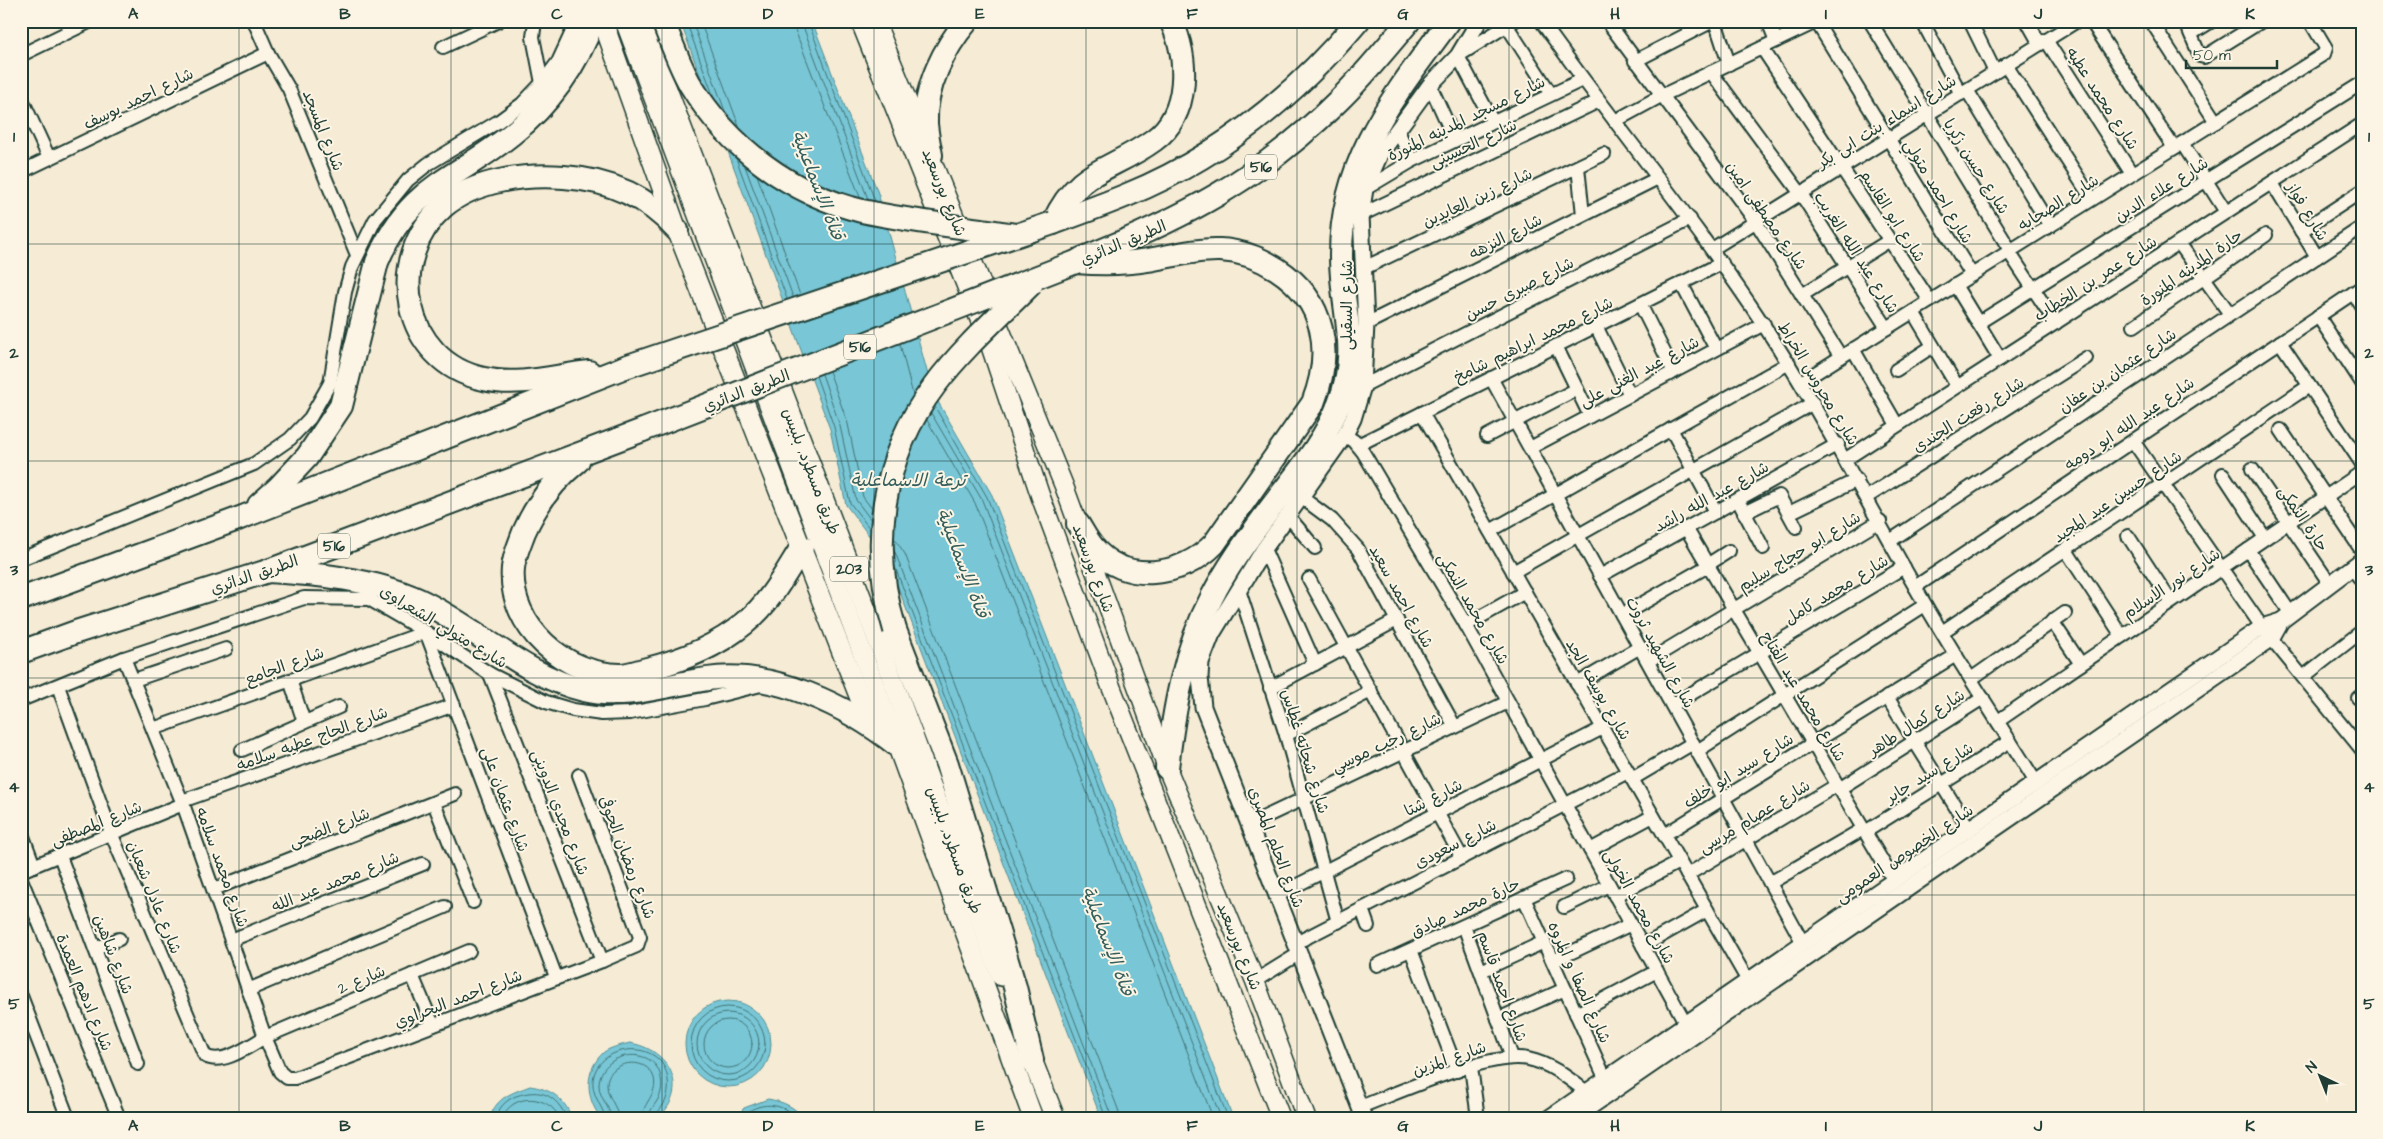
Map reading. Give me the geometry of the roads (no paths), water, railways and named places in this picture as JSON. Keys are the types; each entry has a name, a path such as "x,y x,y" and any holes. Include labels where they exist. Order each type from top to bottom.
{"highway":[{"path":"235,520 262,503 293,473 319,441 341,406 377,262 401,219 422,195 494,147 534,114 570,68 593,21"},
{"path":"663,21 681,66 711,114 750,154 789,182 825,199 862,211 1020,235"},
{"path":"931,155 926,123 929,92 946,51 967,21"},
{"path":"1053,223 1062,204 1080,184 1097,171 1153,141 1171,120 1181,91 1183,65 1178,39 1171,21"},
{"name":"516","path":"21,598 235,520 625,367 1020,235 1129,195 1216,149 1257,122 1295,90 1330,55 1358,21"},
{"name":"الطريق الدائري","path":"21,652 76,632 268,571 601,446 1036,279 1178,218 1247,177 1279,154 1339,101 1408,21"},
{"path":"1167,768 1180,686 1190,648 1211,598 1245,544 1323,437 1340,403 1349,367 1350,348 1350,329 1341,273 1342,236 1348,195 1362,153 1382,114 1449,21"},
{"path":"625,367 510,382 482,379 460,371 441,358 425,340 414,318 408,294 409,269 416,245 434,217 445,205 466,192 499,182 533,177 572,178 619,188 651,205 678,230"},
{"path":"1076,262 1129,262 1209,250 1249,256 1284,274 1307,297 1321,327 1324,353 1321,379 1312,403 1214,544 1197,559 1164,572 1153,573 1130,570 1115,564 1092,547 1078,524"},
{"path":"1032,1060 1015,987 950,773 895,630 885,591 881,552 882,512 897,454 913,418 935,384 1036,279"},
{"path":"601,446 566,470 546,492 529,522 513,568 516,596 524,618 538,638 556,654 576,666 622,675 692,656 721,641 747,622 769,598 802,547"},
{"path":"268,571 340,578 391,590 419,600 556,682 586,691 602,693 634,692 709,678 768,683 807,693 846,710 894,736"}],"main road":[{"path":"606,21 608,36 678,230 860,701 894,736"},
{"name":"طريق مسطرد, بلبيس","path":"625,21 894,736 1033,1118"},
{"name":"طريق مسطرد, بلبيس","path":"641,21 886,664 1055,1118"},
{"name":"شارع بورسعيد","path":"860,21 991,348 1040,495 1110,684 1281,1118"},
{"name":"شارع بورسعيد","path":"875,21 931,155 1078,524 1167,768 1255,981 1306,1118"},
{"path":"1021,437 1040,429"}],"street":[{"path":"21,55 91,21"},
{"name":"شارع المسجد","path":"254,21 268,53 290,89 357,256"},
{"path":"443,47 498,21"},
{"path":"535,21 534,37 542,83"},
{"path":"21,559 254,464 290,439 314,413 330,382 345,292 357,256 375,220 408,180 428,164 499,121 522,104 542,83 558,62 577,21"},
{"name":"شارع السقيلى","path":"1239,590 1264,549 1345,436 1353,419 1363,386 1366,324 1361,215 1365,189 1380,154 1430,86 1458,56 1479,21"},
{"name":"شارع محروس الخراط","path":"1541,21 1582,80 1712,249 1764,324 1838,444 1925,605 2037,784"},
{"name":"شارع مصطفى امين","path":"1607,21 1756,222 1841,357"},
{"path":"1635,61 1714,21 1728,64"},
{"path":"1768,21 1776,41"},
{"path":"1615,121 1661,96 1817,21"},
{"name":"شارع احمد متولي","path":"1817,21 1972,275"},
{"name":"شارع حسن زكريا","path":"1870,21 2056,323"},
{"path":"1922,21 1964,92 2050,226"},
{"path":"1970,21 2001,69 2092,199"},
{"name":"شارع محمد عطيه","path":"2027,21 2132,174"},
{"name":"شارع اسماء بنت ابى بكر","path":"1712,249 2076,21"},
{"path":"2091,21 2178,146 2206,180 2226,212"},
{"path":"2151,21 2216,122"},
{"path":"2186,21 2200,56 2206,56 2262,21"},
{"path":"2191,34 2212,21"},
{"name":"شارع الصحابه","path":"1801,382 2324,54 2326,51 2325,46 2310,21"},
{"path":"1493,122 1458,56 1511,24 1551,94"},
{"name":"شارع ابو القاسم","path":"1762,48 1930,301"},
{"name":"شارع احمد يوسف","path":"21,172 268,53"},
{"name":"شارع عبد الله الغريب","path":"1711,72 1801,194 1886,328"},
{"name":"شارع مسجد المدينه المنورة","path":"1365,189 1412,161 1582,80"},
{"name":"شارع علاء الدين","path":"1978,323 2362,83"},
{"path":"1430,86 1455,140"},
{"path":"21,97 49,158"},
{"name":"شارع الحسينى","path":"1361,215 1599,101"},
{"name":"شارع عمر بن الخطاب","path":"1846,459 2362,124"},
{"path":"1398,131 1412,161"},
{"name":"شارع زين العابدين","path":"1364,268 1604,154"},
{"path":"1578,167 1583,215"},
{"name":"شارع النزهه","path":"1366,324 1658,178"},
{"name":"شارع فواز","path":"2272,182 2317,257"},
{"path":"2301,230 2362,191"},
{"name":"شارع صبرى حسن","path":"1363,386 1690,220"},
{"name":"شارع عثمان بن عفان","path":"1890,541 2362,227"},
{"name":"حارة المدينه المنورة","path":"2134,326 2266,234"},
{"path":"1802,295 1890,240"},
{"path":"2179,243 2230,314"},
{"name":"شارع محمد ابراهيم شامخ","path":"1358,444 1722,263"},
{"path":"1681,283 1716,349"},
{"path":"1955,285 2000,359"},
{"path":"2357,290 2362,307"},
{"name":"شارع عبد الله ابو دومه","path":"1915,587 2357,290"},
{"path":"1640,304 1674,372"},
{"path":"1913,312 1957,386"},
{"path":"2318,316 2362,383"},
{"name":"شارع عبد الغنى على","path":"1530,448 1764,324"},
{"path":"1596,326 1630,395"},
{"path":"2280,342 2362,464"},
{"path":"1556,346 1590,416"},
{"path":"1896,370 1934,346"},
{"path":"1853,349 1897,426"},
{"name":"شارع رفعت الجندى","path":"1867,497 2086,358"},
{"path":"1490,531 1789,364"},
{"name":"شارع الشهيد ثروت","path":"1492,378 1803,943"},
{"name":"شارع حسين عبد المجيد","path":"1942,632 2309,386"},
{"path":"1487,436 1577,389"},
{"path":"1513,572 1813,403"},
{"name":"شارع يوسف الجد","path":"1422,413 1748,981"},
{"path":"1671,429 1716,512"},
{"path":"2281,430 2362,551"},
{"name":"شارع محمد النمكى","path":"1345,436 1358,444 1466,625 1565,804"},
{"path":"2133,440 2267,633 2362,750"},
{"name":"شارع عبد الله راشد","path":"1600,576 1838,444"},
{"name":"حارة النمكى","path":"2252,469 2330,584"},
{"name":"شارع نور الاسلام","path":"1998,721 2362,472"},
{"path":"2223,474 2265,538"},
{"path":"1789,513 1857,480"},
{"path":"1744,513 1777,496 1780,497 1796,527"},
{"name":"شارع احمد سعيد","path":"1301,497 1332,520 1350,538 1455,727"},
{"path":"1737,500 1763,548"},
{"path":"1288,516 1315,548"},
{"name":"شارع ابو حجاج سليم","path":"1648,661 1880,521"},
{"name":"شارع محمد عبد الفتاح","path":"1686,528 1894,881"},
{"path":"2128,536 2171,602"},
{"path":"1264,549 1315,664"},
{"path":"2066,550 2122,636"},
{"path":"2248,550 2286,617"},
{"path":"1622,615 1729,551"},
{"path":"2357,564 2362,581"},
{"name":"شارع الخصوص العمومى","path":"1548,1118 1594,1097 1689,1037 2267,633 2357,564"},
{"name":"شارع محمد كامل","path":"1672,706 1904,567"},
{"path":"1309,579 1462,858"},
{"name":"شارع شحاته غطاس","path":"1239,590 1286,735 1338,922"},
{"name":"شارع الحلم المصرى","path":"1239,590 1206,647 1201,662 1200,684 1203,707 1362,1112"},
{"path":"1466,625 1525,592"},
{"name":"شارع متولي الشعراوى","path":"21,700 124,658 304,598 369,599 426,632 490,674 546,702 573,710 602,714 630,713 724,695 768,683"},
{"name":"شارع سعودى","path":"1255,981 1298,948 1362,909 1565,804 1695,747 1785,697 1925,605"},
{"path":"1971,679 2065,612"},
{"path":"1270,688 1397,620"},
{"path":"2052,622 2082,664"},
{"path":"2303,678 2362,631"},
{"name":"شارع الجامع","path":"153,729 426,632"},
{"name":"شارع عثمان على","path":"426,632 556,977"},
{"name":"شارع الخصوص العمومى","path":"1574,1118 1594,1097 1606,1080 1686,1024 2037,784 2267,633"},
{"path":"1577,684 1640,647"},
{"path":"134,680 226,648"},
{"name":"شارع سيد ابو خلف","path":"1664,835 1956,655"},
{"name":"شارع محمد سلامه","path":"124,658 214,889 265,1037 283,1076 294,1078"},
{"name":"شارع مجدي الدوينى","path":"490,674 602,961"},
{"path":"290,680 304,722"},
{"name":"شارع عادل شعبان","path":"58,686 112,834 205,1056 212,1060 219,1059 244,1049 265,1037"},
{"path":"1286,735 1371,691"},
{"path":"1887,697 1970,830"},
{"name":"شارع كمال طاهر","path":"1838,787 1915,742 1984,698"},
{"name":"شارع رجب موسي","path":"1250,824 1508,702"},
{"name":"شارع الحاج عطيه سلامه","path":"182,803 454,705"},
{"path":"242,750 339,706"},
{"name":"شارع شتا","path":"1278,895 1603,728"},
{"name":"شارع سيد جابر","path":"1770,883 1864,830 2010,741"},
{"name":"شارع رمضان الحوفى","path":"579,775 640,937 637,946 633,948"},
{"name":"شارع عصام مرسى","path":"1687,875 1838,787"},
{"name":"شارع الضحى","path":"214,889 456,794"},
{"name":"شارع المصطفى","path":"21,871 182,803"},
{"path":"434,803 473,902"},
{"name":"شارع محمد الخولى","path":"1565,804 1686,1024"},
{"path":"1590,850 1653,816"},
{"path":"21,832 34,866"},
{"name":"شارع شاهين","path":"60,856 138,1064"},
{"path":"1564,908 1612,891 1679,862"},
{"name":"شارع محمد عبد الله","path":"231,940 422,864"},
{"name":"شارع ادهم العمدة","path":"21,879 119,1118"},
{"name":"حارة محمد صادق","path":"1377,965 1566,879"},
{"name":"شارع الصفا و المروه","path":"1524,898 1606,1080"},
{"path":"248,990 445,907"},
{"path":"1362,909 1368,926"},
{"path":"1643,946 1707,910"},
{"path":"1553,961 1631,924"},
{"name":"شارع احمد قاسم","path":"1464,926 1512,1057"},
{"path":"95,949 120,939"},
{"path":"1480,971 1544,942"},
{"name":"شارع احمد البحراوي","path":"294,1078 633,948"},
{"path":"1411,950 1457,1071"},
{"name":"شارع 2","path":"265,1037 469,951"},
{"path":"1576,1014 1657,971"},
{"path":"412,975 433,1025"},
{"path":"1498,1019 1565,989"},
{"path":"21,996 68,1118"},
{"name":"شارع المزين","path":"1362,1112 1470,1066 1497,1058 1512,1057 1541,1062 1555,1069 1594,1097"},
{"path":"1470,1066 1478,1118"}],"water":[{"name":"ترعة الاسماعلية","path":"680,21 812,21 878,193 933,393 992,495 1233,1118 1101,1118 888,561 846,505 830,429"},
{"path":"728,1001 744,1005 758,1014 767,1028 771,1044 767,1060 758,1074 744,1083 728,1087 712,1083 698,1074 689,1060 685,1044 689,1028 698,1014 712,1005"},
{"path":"630,1043 644,1047 655,1053 665,1062 671,1072 674,1083 673,1095 668,1107 658,1118 601,1118 592,1102 590,1093 589,1084 593,1067 597,1059 604,1052 613,1047"},
{"path":"530,1086 544,1089 556,1096 565,1105 572,1118 490,1118 496,1105 501,1100"},
{"path":"768,1099 788,1105 804,1118 735,1118 744,1108"}],"water label":[{"name":"قناة الإسماعيلية","path":"818,185"},
{"name":"قناة الإسماعيلية","path":"963,563"},
{"name":"قناة الإسماعيلية","path":"1108,941"}]}
